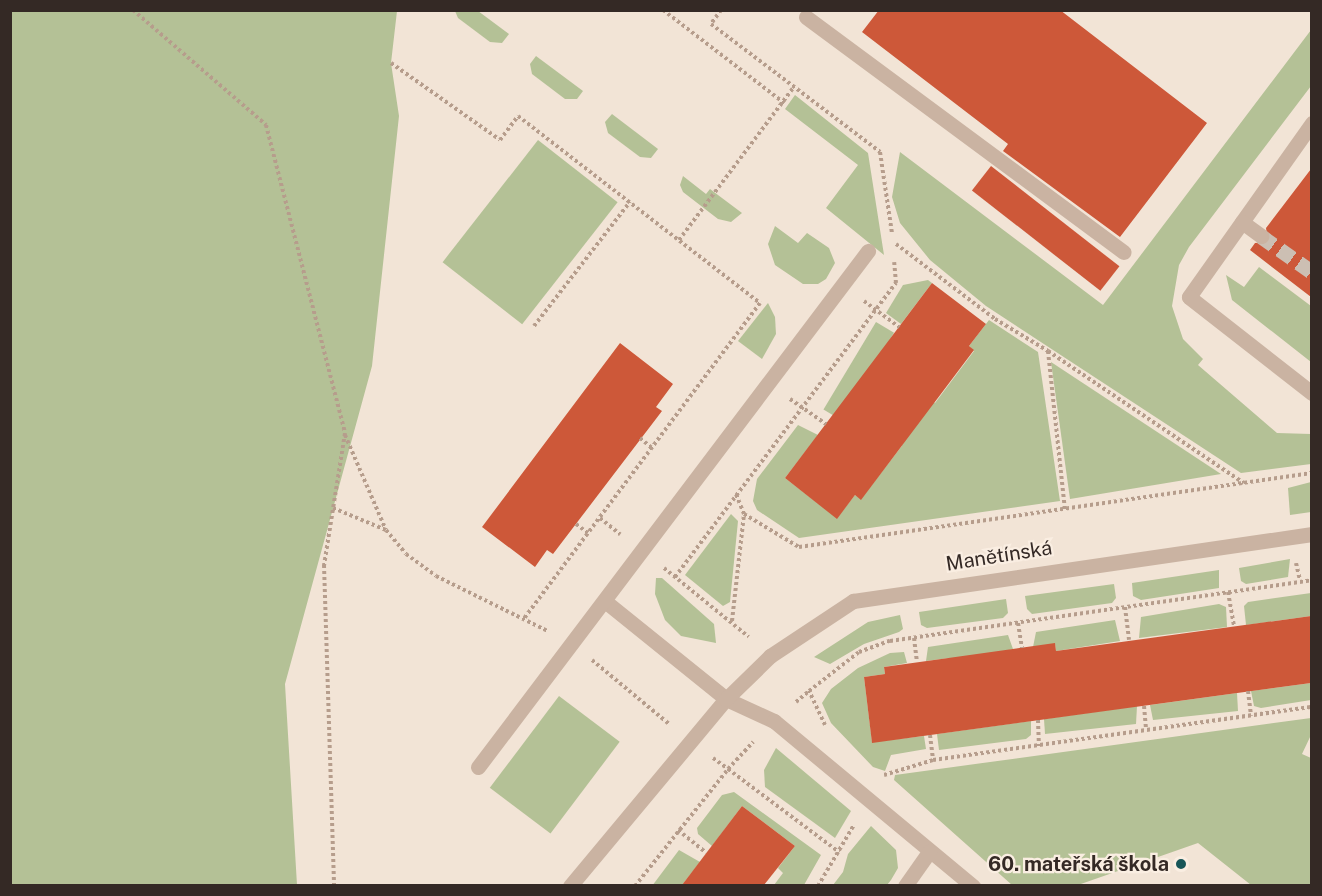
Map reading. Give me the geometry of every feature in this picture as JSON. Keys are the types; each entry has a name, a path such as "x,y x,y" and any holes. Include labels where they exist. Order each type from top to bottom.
{"street":[{"path":"806,17 1124,252"},
{"path":"1311,123 1190,297 1311,393"},
{"path":"1242,222 1261,236"},
{"path":"478,768 572,643 606,603 641,551 868,251"},
{"name":"Manětínská","path":"570,885 688,740 726,699 770,656 853,601 1311,534"},
{"path":"606,603 726,699 774,721 929,852 973,885"},
{"path":"905,885 929,852"}],"path":[{"path":"133,10 266,125 353,461 386,530 406,554 436,576 572,643 688,740 839,852"},
{"path":"663,10 783,103"},
{"path":"675,577 896,283 893,242 880,152 711,24 718,12"},
{"path":"391,63 500,140 518,116 760,303 524,618"},
{"path":"679,240 795,87"},
{"path":"534,326 630,202"},
{"path":"893,242 995,319 1048,351 1244,483"},
{"path":"886,318 899,327"},
{"path":"1048,351 1065,509"},
{"path":"814,416 826,424"},
{"path":"334,885 324,565 345,433"},
{"path":"640,438 652,448"},
{"path":"744,514 799,547 1311,473"},
{"path":"731,622 744,514 736,494"},
{"path":"333,508 386,530"},
{"path":"600,518 731,622 770,656"},
{"path":"576,524 588,533"},
{"path":"834,734 826,727 809,691 859,652 890,641 1311,580"},
{"path":"1228,592 1234,626"},
{"path":"1125,607 1129,639"},
{"path":"1018,623 1022,648"},
{"path":"914,638 917,662"},
{"path":"1248,691 1251,716"},
{"path":"1144,706 1146,730"},
{"path":"818,885 880,777 890,770 933,760 1311,707"},
{"path":"1038,720 1039,746"},
{"path":"930,735 933,760"},
{"path":"635,885 728,769"},
{"path":"678,830 706,853"},
{"path":"824,878 824,885"}],"green space":[{"path":"10,11 397,11 391,63 399,116 372,366 285,684 297,885 11,885"},
{"path":"455,11 478,11 509,34 502,43 490,42 458,18"},
{"path":"1311,30 1311,86 1189,247 1179,265 1172,306 1183,339 1203,359 1198,365 1277,433 1311,434 1311,464 1241,473 986,306 930,260 900,223 892,197 900,152 1103,305"},
{"path":"536,56 583,91 577,99 565,99 532,74 530,64"},
{"path":"795,95 868,153 884,255 826,208 858,165 785,109"},
{"path":"612,114 658,149 651,158 640,157 608,133 605,122"},
{"path":"538,140 618,202 522,324 443,262"},
{"path":"683,176 706,194 710,189 742,213 731,222 718,219 683,192 680,185"},
{"path":"775,226 798,243 807,233 829,248 835,263 826,279 818,284 803,284 775,265 768,244"},
{"path":"1259,267 1311,306 1311,362 1232,300 1226,275 1244,287"},
{"path":"928,280 932,283 901,324 886,313 903,285"},
{"path":"768,303 775,317 776,334 762,359 738,341"},
{"path":"989,320 1038,352 1060,501 799,538 757,510 753,501 757,479 798,425 818,435 785,478 837,518 855,495 861,499 901,447 929,399 935,403 974,351 969,346"},
{"path":"876,322 894,333 841,420 823,409"},
{"path":"1051,362 1221,474 1070,499"},
{"path":"1311,482 1311,512 1290,515 1288,488"},
{"path":"731,514 738,521 730,602 723,606 685,575"},
{"path":"1290,559 1288,577 1246,584 1241,581 1239,568"},
{"path":"1219,570 1219,588 1141,600 1133,596 1132,583"},
{"path":"656,578 662,578 714,624 716,643 681,636 665,620 655,594"},
{"path":"1114,584 1116,598 1112,603 1032,614 1027,609 1025,596"},
{"path":"1311,593 1311,616 1246,625 1244,606 1248,602"},
{"path":"1006,599 1008,613 1003,618 927,628 921,625 919,612"},
{"path":"1219,604 1226,607 1227,627 1139,638 1141,617"},
{"path":"900,615 903,629 899,632 864,644 830,664 814,657 868,622"},
{"path":"1115,620 1120,641 1056,651 1055,644 1033,647 1036,632"},
{"path":"1008,635 1013,649 951,665 949,658 926,661 928,647"},
{"path":"904,652 907,663 884,667 885,674 864,677 872,742 924,736 926,749 891,755 885,771 873,767 831,723 822,703 831,689 858,668 890,653"},
{"path":"1311,683 1311,700 1261,708 1254,706 1251,691"},
{"path":"1237,693 1238,711 1153,720 1150,705"},
{"path":"559,696 620,742 550,834 490,788"},
{"path":"1137,706 1136,724 1045,734 1044,719"},
{"path":"1311,718 1311,735 1302,754 1311,758 1311,885 1251,885 1198,843 1078,885 1012,885 894,780 895,775"},
{"path":"1031,721 1031,735 1026,739 939,750 937,734"},
{"path":"776,748 851,811 835,838 765,787 764,770"},
{"path":"734,792 821,855 804,885 774,885 783,873 778,868 795,846 742,806 712,846 698,834 697,828 722,795"},
{"path":"871,826 896,850 898,868 891,880 887,885 833,885 843,872 848,854"},
{"path":"679,850 700,862 682,885 652,886"}],"building":[{"path":"879,10 1060,10 1207,123 1120,237 1003,151 1008,144 862,32"},
{"path":"991,166 1119,266 1100,291 972,190"},
{"path":"1311,169 1311,297 1250,250 1255,243 1268,242 1266,228"},
{"path":"932,283 986,324 969,346 974,350 861,500 855,495 837,519 785,478"},
{"path":"620,343 673,384 656,407 662,411 553,554 547,550 535,567 482,527"},
{"path":"1311,616 1311,683 872,743 864,677 885,674 884,667 1055,643 1056,651"},
{"path":"742,806 795,846 764,885 682,885"}],"tunnel":[{"path":"1261,236 1312,272"}],"place":[{"name":"60. mateřská škola","path":"1181,864"}]}
